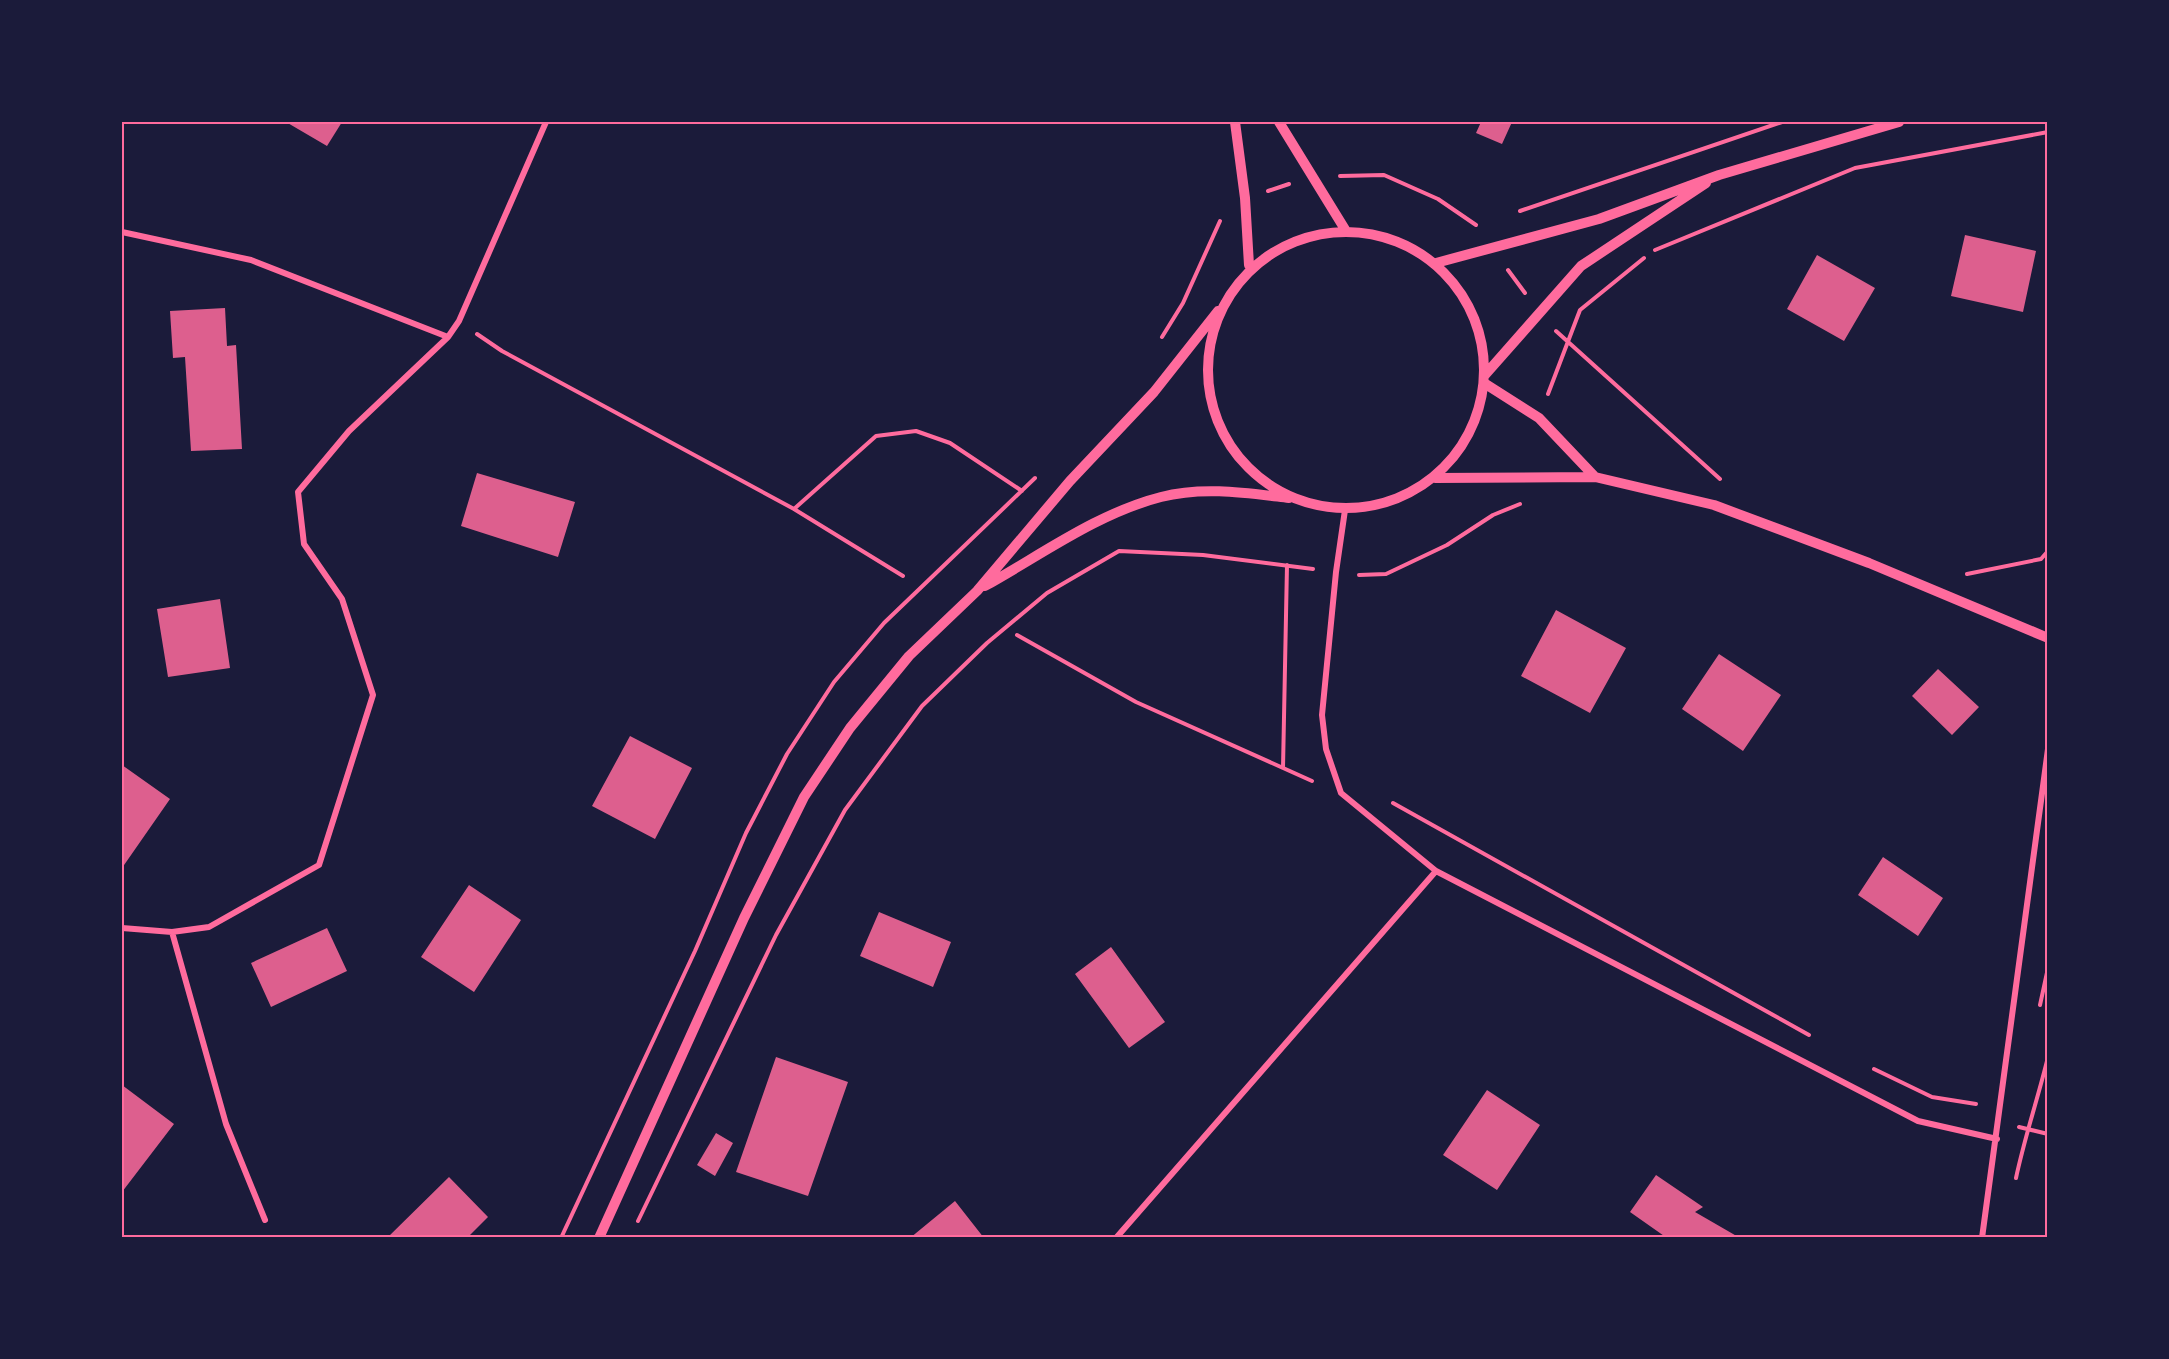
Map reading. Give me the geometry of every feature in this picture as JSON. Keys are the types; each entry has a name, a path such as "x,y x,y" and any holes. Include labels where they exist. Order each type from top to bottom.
{"street":[{"path":"122,928 172,932 208,927 319,865 373,694 342,599 304,544 298,492 349,431 448,337 459,321 546,122"},
{"path":"1235,122 1245,198 1250,265"},
{"path":"1279,122 1346,231"},
{"path":"1436,263 1599,219 1719,175 1899,122"},
{"path":"1484,379 1581,267 1719,175"},
{"path":"599,1238 744,918 804,797 850,728 909,656 977,591 1070,481 1154,392 1218,311 1233,285 1250,265 1295,243 1346,231 1395,239 1436,263 1471,307 1485,353 1483,402 1464,446 1435,478 1393,502 1345,510 1297,499 1228,490 1162,497 1106,517 977,591"},
{"path":"122,232 251,260 448,337"},
{"path":"1218,311 1209,352 1211,401 1229,446 1262,481 1297,499"},
{"path":"1484,379 1539,418 1595,477"},
{"path":"1435,478 1595,477 1714,505 1869,563 2048,638"},
{"path":"1345,510 1336,572 1322,715 1326,749 1341,794 1436,871 1918,1121 1996,1139"},
{"path":"1982,1238 2048,750"},
{"path":"1116,1238 1436,871"},
{"path":"172,932 226,1124 265,1220"}],"path":[{"path":"1511,214 1782,122"},
{"path":"1539,418 1581,310 1651,252 1855,168 2048,132"},
{"path":"1477,226 1490,248 1567,343 1723,482"},
{"path":"459,321 502,351 794,509 903,576"},
{"path":"794,509 876,436 916,431 950,443 1022,491"},
{"path":"1493,515 1511,478"},
{"path":"635,1227 776,935 844,810 922,706 987,643 1047,593 1119,551 1203,555 1359,575 1386,574 1447,544 1493,515 1523,503"},
{"path":"1960,572 1971,576 2041,559 2048,551"},
{"path":"1283,768 1287,565"},
{"path":"1017,635 1136,702 1341,794"},
{"path":"1384,802 1395,804 1810,1036"},
{"path":"2048,1057 2035,1112 2026,1130 2048,1134"},
{"path":"1872,1068 1932,1097 2001,1107"}],"building":[{"path":"286,122 342,122 327,146"},
{"path":"1481,122 1512,122 1502,144 1476,133"},
{"path":"1965,235 2036,251 2023,312 1951,296"},
{"path":"1817,255 1875,288 1844,341 1787,309"},
{"path":"225,308 227,346 236,345 242,449 191,451 185,357 173,358 170,311"},
{"path":"477,473 575,502 558,557 461,526"},
{"path":"220,599 230,668 168,677 157,609"},
{"path":"1556,610 1626,648 1590,713 1521,676"},
{"path":"1719,654 1781,695 1743,751 1682,709"},
{"path":"1938,669 1979,707 1952,735 1912,696"},
{"path":"630,736 692,768 655,839 592,806"},
{"path":"122,765 170,799 122,868"},
{"path":"1883,857 1943,898 1918,936 1858,895"},
{"path":"469,885 521,920 474,992 421,957"},
{"path":"879,912 951,942 933,987 860,956"},
{"path":"327,928 347,971 271,1007 251,963"},
{"path":"1111,947 1165,1022 1129,1048 1075,974"},
{"path":"776,1057 848,1082 808,1196 736,1172"},
{"path":"122,1085 174,1124 122,1192"},
{"path":"1487,1090 1540,1125 1497,1190 1443,1155"},
{"path":"716,1133 733,1143 715,1176 697,1165"},
{"path":"1656,1175 1703,1207 1695,1212 1740,1238 1667,1238 1630,1212"},
{"path":"449,1177 488,1217 467,1238 387,1238"},
{"path":"955,1201 984,1238 910,1238"}]}
